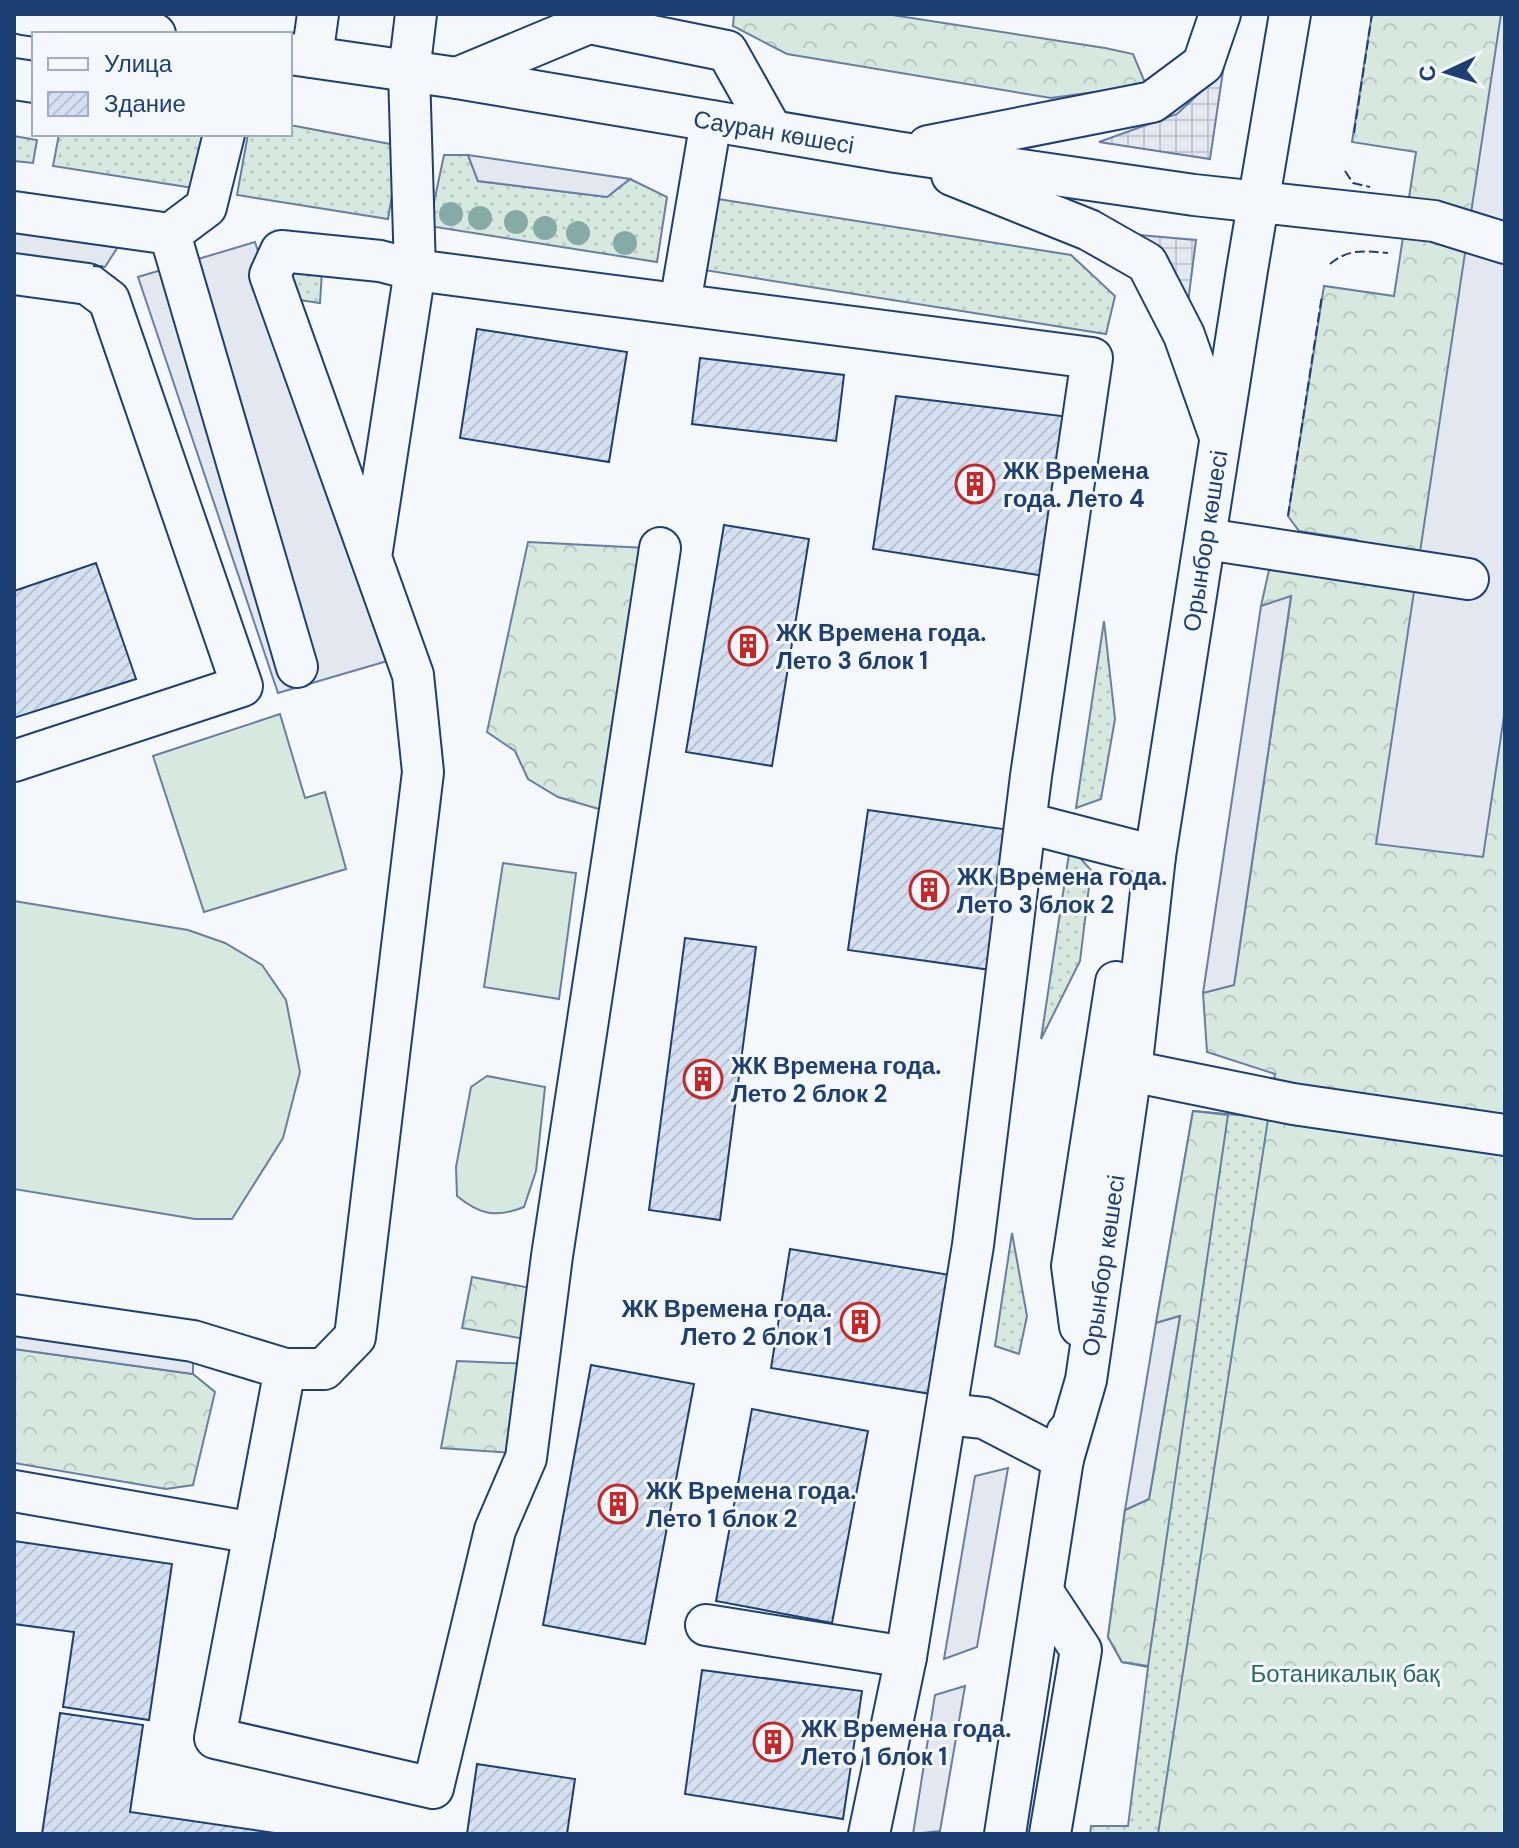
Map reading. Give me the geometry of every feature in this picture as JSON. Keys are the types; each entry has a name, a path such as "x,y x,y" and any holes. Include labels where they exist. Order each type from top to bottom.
{"street":[{"path":"23,14 142,32"},
{"path":"301,56 318,14"},
{"path":"371,557 415,270 409,72 416,14"},
{"path":"896,152 1152,102 1203,64 1220,14"},
{"name":"Орынбор көшесі","path":"1063,1459 1086,1380 1131,1071 1155,856 1290,14"},
{"path":"457,78 589,23 727,51 772,131"},
{"name":"Сауран көшесі","path":"301,56 457,78 896,152 1259,203 1434,221 1505,243"},
{"path":"680,304 711,121"},
{"path":"14,212 170,234 206,207 224,136"},
{"path":"896,152 1089,230 1147,263 1184,335 1221,441"},
{"path":"170,234 297,667"},
{"path":"14,1315 193,1341 285,1369 324,1369 355,1337 423,772 413,675 270,275 281,251 380,261 415,270 1092,358 1031,776 973,1245 906,1657 869,1834"},
{"path":"14,274 88,284 109,300 242,686 14,761"},
{"path":"1206,539 1468,579"},
{"path":"285,1369 215,1738 433,1788 495,1530 526,1458 552,1256 660,548"},
{"path":"1027,823 1155,856"},
{"path":"1082,1342 1072,1266 1114,986 1149,913"},
{"path":"1131,1071 1293,1104 1505,1135"},
{"name":"Орынбор көшесі","path":"1005,1834 1082,1342 1131,1071"},
{"path":"946,1414 984,1418 1063,1459"},
{"path":"14,1491 254,1533"},
{"path":"1043,1592 1081,1650 1050,1834"},
{"path":"706,1625 906,1657"}],"green space":[{"path":"734,14 886,14 1105,48 1133,54 1146,85 1051,98 787,54 733,26"},
{"name":"Ботаникалық бақ","path":"1372,14 1505,14 1505,1834 1158,1834 1275,1074 1207,1052 1203,993 1234,985 1291,597 1261,606 1269,570 1352,576 1357,540 1299,531 1288,516 1324,286 1394,296 1416,152 1352,142"},
{"path":"292,125 390,144 399,153 388,219 237,195 248,136 292,136"},
{"path":"14,136 37,140 33,163 14,161"},
{"path":"59,136 208,136 200,189 53,166"},
{"path":"444,155 468,155 478,181 607,197 630,179 667,197 657,262 429,226"},
{"path":"718,199 1071,255 1115,296 1106,334 704,270"},
{"path":"281,251 323,255 320,303 278,297"},
{"path":"528,542 646,548 609,812 558,797 528,779 515,751 487,732"},
{"path":"1104,621 1115,719 1101,799 1076,808"},
{"path":"280,714 305,798 325,792 346,869 204,912 153,756"},
{"path":"1070,847 1091,870 1080,961 1041,1039"},
{"path":"503,863 576,873 559,999 484,987"},
{"path":"14,901 188,930 225,943 262,965 286,1000 300,1072 283,1138 232,1219 195,1219 14,1189"},
{"path":"487,1076 545,1087 536,1171 524,1207 505,1213 481,1211 457,1196 456,1167 471,1087"},
{"path":"1193,1111 1282,1119 1161,1834 1090,1834 1091,1826 1128,1826 1148,1667 1122,1662 1108,1637 1125,1510 1149,1499 1180,1317 1156,1323"},
{"path":"1193,1111 1228,1115 1148,1666 1122,1662 1108,1637 1125,1510 1149,1499 1180,1316 1156,1323"},
{"path":"1012,1233 1027,1316 1019,1354 995,1346"},
{"path":"472,1277 536,1289 531,1340 462,1328"},
{"path":"14,1349 193,1374 215,1392 193,1485 166,1489 14,1463"},
{"path":"457,1361 530,1364 514,1453 441,1448"}],"shaded area":[{"path":"1501,14 1505,14 1505,709 1483,857 1376,844"},
{"path":"1223,71 1210,159 1099,142 1177,114"},
{"path":"468,155 630,179 607,197 478,181"},
{"path":"14,212 130,228 105,267 14,255"},
{"path":"1116,233 1196,240 1185,326"},
{"path":"255,242 394,659 278,693 138,277"},
{"path":"1291,596 1234,985 1203,993 1261,606"},
{"path":"14,1311 193,1341 193,1374 14,1349"},
{"path":"1180,1316 1149,1499 1125,1510 1156,1323"},
{"path":"1008,1468 977,1647 944,1659 975,1476"},
{"path":"965,1686 940,1831 913,1834 935,1695"}],"building":[{"path":"477,329 627,352 609,462 460,438"},
{"path":"700,358 844,375 836,441 692,424"},
{"name":"ЖК Времена года. Лето 4","path":"896,396 1078,418 1051,577 873,549"},
{"name":"ЖК Времена года. Лето 3 блок 1","path":"724,525 809,539 772,766 686,752"},
{"path":"96,563 136,679 14,718 14,591"},
{"name":"ЖК Времена года. Лето 3 блок 2","path":"868,810 1010,830 991,970 848,950"},
{"name":"ЖК Времена года. Лето 2 блок 2","path":"685,938 756,947 720,1220 649,1210"},
{"name":"ЖК Времена года. Лето 2 блок 1","path":"790,1249 950,1275 931,1394 771,1368"},
{"name":"ЖК Времена года. Лето 1 блок 2","path":"591,1365 694,1384 645,1644 543,1625"},
{"path":"752,1409 868,1431 832,1623 716,1601"},
{"path":"14,1541 172,1564 149,1720 63,1707 74,1632 14,1624"},
{"name":"ЖК Времена года. Лето 1 блок 1","path":"702,1670 862,1691 843,1819 685,1794"},
{"path":"60,1713 143,1725 130,1812 281,1834 42,1834"},
{"path":"477,1764 575,1779 567,1834 467,1834"}],"fence":[{"path":"1354,133 1372,14"},
{"path":"1345,171 1353,183 1370,187"},
{"path":"1330,264 1351,253 1388,253"},
{"path":"93,266 105,267"},
{"path":"1288,516 1322,295"}],"place":[{"name":"ЖК Времена года. Лето 4","path":"975,484"},
{"name":"ЖК Времена года. Лето 3 блок 1","path":"748,646"},
{"name":"ЖК Времена года. Лето 3 блок 2","path":"929,890"},
{"name":"ЖК Времена года. Лето 2 блок 2","path":"703,1079"},
{"name":"ЖК Времена года. Лето 2 блок 1","path":"860,1322"},
{"name":"ЖК Времена года. Лето 1 блок 2","path":"618,1504"},
{"name":"ЖК Времена года. Лето 1 блок 1","path":"773,1742"}]}
